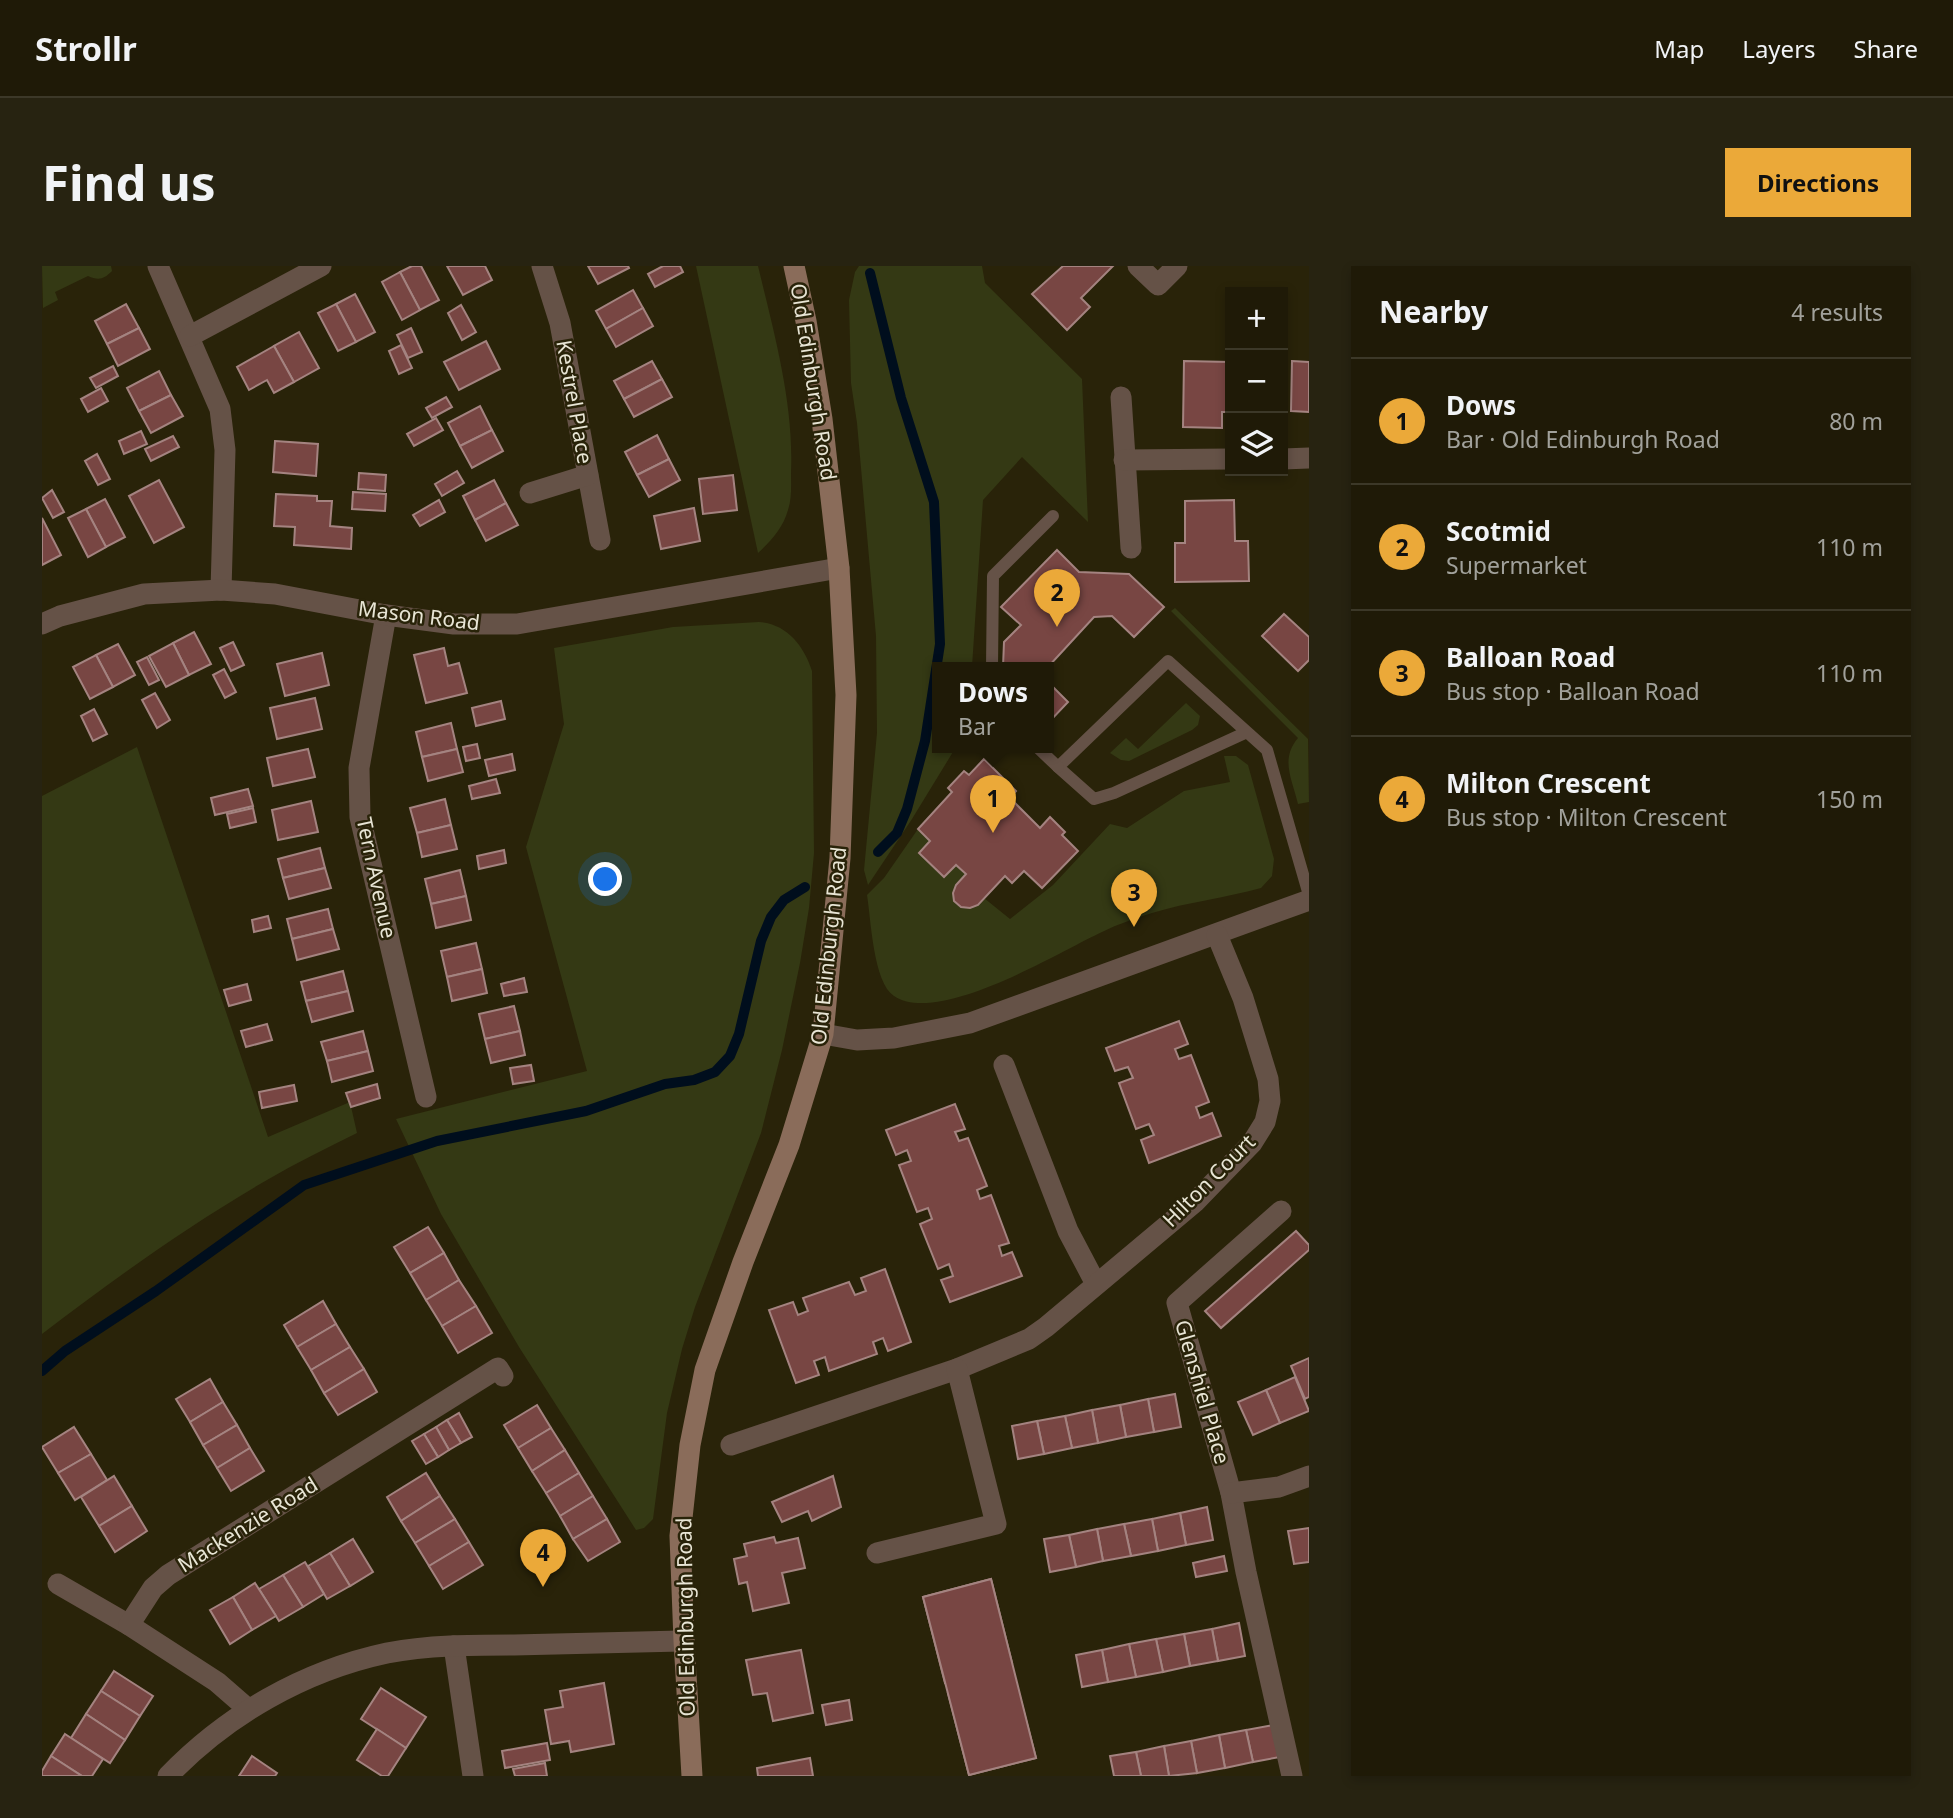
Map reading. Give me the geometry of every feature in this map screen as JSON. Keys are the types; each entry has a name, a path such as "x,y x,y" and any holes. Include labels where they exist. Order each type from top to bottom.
{"street":[{"path":"158,266 220,409 225,450 221,590"},
{"path":"190,336 321,266"},
{"name":"Kestrel Place","path":"542,266 560,323 600,540"},
{"name":"Old Edinburgh Road","path":"692,1776 680,1536 690,1445 705,1370 743,1262 789,1145 823,1034 841,858 846,695 839,568 822,419 794,266"},
{"path":"1138,266 1158,285 1177,266"},
{"path":"1121,397 1131,548"},
{"path":"1288,459 1309,458"},
{"path":"1124,460 1225,459"},
{"path":"530,493 588,475"},
{"name":"Mason Road","path":"42,624 60,616 145,594 221,590 275,594 386,615 454,624 517,624 839,568"},
{"name":"Tern Avenue","path":"386,615 359,768 360,817 426,1097"},
{"path":"823,1034 857,1040 894,1038 970,1023 1217,935 1309,897"},
{"name":"Hilton Court","path":"731,1446 957,1369 1029,1339 1195,1202 1252,1143 1265,1122 1270,1101 1268,1079 1243,998 1217,935"},
{"path":"1004,1065 1068,1231 1096,1284"},
{"name":"Glenshiel Place","path":"1281,1211 1177,1303 1231,1493 1245,1572 1292,1776"},
{"name":"Mackenzie Road","path":"129,1625 153,1588 168,1575 498,1368 503,1376"},
{"path":"877,1553 996,1524 957,1369"},
{"name":"Glenshiel Place","path":"1231,1493 1279,1488 1309,1476"},
{"path":"58,1584 129,1625 217,1682 248,1709"},
{"path":"168,1776 195,1748 248,1709 288,1687 334,1667 388,1653 454,1646 684,1641"},
{"path":"454,1646 473,1776"}],"lane":[{"path":"992,662 993,576 1053,516"},
{"path":"1058,767 1168,662 1267,750 1309,897"},
{"path":"1043,753 1094,799 1114,793 1247,732"}],"green space":[{"path":"42,266 111,266 112,271 101,278 88,276 55,292 58,300 43,308"},
{"path":"696,266 758,266 776,342 789,420 791,496 780,528 758,553"},
{"path":"859,266 982,266 985,283 1082,379 1088,522 1022,457 983,500 972,662 932,662 932,753 952,753 868,885 864,870 877,733 876,636 851,383 849,300 855,272"},
{"path":"1175,608 1308,739 1309,802 1298,804 1289,770 1290,754 1298,738 1171,611"},
{"path":"759,622 778,627 793,638 812,671 814,853 809,908 782,1050 761,1133 695,1307 682,1349 667,1413 653,1519 644,1528 636,1530 519,1347 441,1214 396,1119 587,1071 526,847 564,724 554,648 673,627"},
{"path":"1186,703 1200,716 1198,725 1192,730 1129,761 1121,760 1110,753 1126,738 1138,749"},
{"path":"137,747 268,1137 350,1102 357,1133 278,1174 209,1215 42,1334 42,796"},
{"path":"1224,756 1236,756 1248,765 1274,859 1272,876 1261,888 1166,909 1127,921 999,983 968,994 939,1001 914,1003 894,996 887,989 877,964 867,895 884,878 918,829 930,841 919,853 944,876 956,865 966,874 955,889 954,901 984,898 1010,919 1053,885 1110,824 1127,828 1184,791 1230,782"}],"building":[{"path":"412,266 421,266 439,300 420,310 400,272"},
{"path":"447,266 485,266 492,280 463,295"},
{"path":"588,266 628,266 629,268 598,284"},
{"path":"663,266 680,266 683,272 655,287 648,274"},
{"path":"1063,266 1113,266 1081,298 1090,307 1067,330 1032,294"},
{"path":"400,272 420,310 402,320 382,282"},
{"path":"633,290 643,308 606,329 596,311"},
{"path":"355,294 375,332 356,342 336,304"},
{"path":"126,304 139,328 107,344 95,321"},
{"path":"336,304 356,342 338,351 318,313"},
{"path":"461,305 476,332 462,340 448,313"},
{"path":"643,308 653,326 616,347 606,329"},
{"path":"139,328 150,349 118,366 107,344"},
{"path":"411,328 422,352 408,358 397,335"},
{"path":"299,332 319,368 294,382 274,346"},
{"path":"486,341 500,369 459,390 444,362"},
{"path":"401,345 412,368 399,374 389,351"},
{"path":"274,346 294,382 274,393 267,380 249,390 237,367"},
{"path":"652,361 662,379 624,399 614,381"},
{"path":"1184,361 1225,362 1225,412 1222,412 1222,428 1183,427"},
{"path":"1292,361 1309,362 1309,412 1291,411"},
{"path":"113,366 118,376 96,388 90,378"},
{"path":"159,371 171,395 139,411 127,388"},
{"path":"662,379 672,397 634,417 624,399"},
{"path":"101,388 108,401 88,412 81,399"},
{"path":"171,395 183,416 151,433 139,411"},
{"path":"446,397 452,407 432,418 426,408"},
{"path":"480,406 492,430 460,446 448,423"},
{"path":"436,418 443,430 414,446 407,434"},
{"path":"492,430 503,451 472,468 460,446"},
{"path":"141,431 147,444 124,454 119,441"},
{"path":"657,435 669,459 637,475 625,452"},
{"path":"173,436 179,447 151,461 145,449"},
{"path":"275,441 318,444 316,476 273,472"},
{"path":"97,454 110,479 98,485 85,461"},
{"path":"669,459 680,480 649,497 637,475"},
{"path":"457,471 464,483 442,496 435,484"},
{"path":"359,473 386,475 385,491 358,489"},
{"path":"733,475 737,510 703,514 699,479"},
{"path":"159,480 184,527 154,543 129,496"},
{"path":"494,480 506,503 475,520 463,496"},
{"path":"52,490 64,512 53,518 42,498"},
{"path":"353,492 386,494 385,511 352,509"},
{"path":"276,494 317,496 317,501 332,501 330,526 352,528 351,549 294,545 295,527 274,526"},
{"path":"105,499 125,537 106,547 86,509"},
{"path":"439,500 445,512 420,526 413,515"},
{"path":"1234,500 1235,541 1248,541 1249,581 1175,582 1175,543 1185,543 1185,501"},
{"path":"506,503 518,525 486,541 475,520"},
{"path":"694,508 700,541 661,549 654,516"},
{"path":"86,509 106,547 88,557 68,518"},
{"path":"42,518 61,555 42,565"},
{"path":"1057,550 1079,572 1129,574 1164,607 1134,637 1112,616 1094,617 1053,662 1003,662 1004,642 1021,625 1001,607"},
{"path":"1284,614 1309,637 1309,660 1298,671 1262,636"},
{"path":"194,632 211,664 189,675 173,643"},
{"path":"233,642 244,665 231,671 220,648"},
{"path":"173,643 189,675 166,687 149,656"},
{"path":"118,644 135,675 113,687 96,655"},
{"path":"444,648 448,666 459,663 467,693 426,703 414,655"},
{"path":"322,653 329,685 285,696 277,664"},
{"path":"96,655 113,687 90,699 73,667"},
{"path":"147,657 159,680 149,685 137,662"},
{"path":"224,669 236,692 225,698 213,675"},
{"path":"1054,688 1068,702 1054,717"},
{"path":"155,693 170,720 157,728 142,700"},
{"path":"315,698 322,729 277,739 270,708"},
{"path":"501,701 505,719 476,726 472,708"},
{"path":"94,709 107,734 93,741 81,716"},
{"path":"451,723 457,749 422,757 416,732"},
{"path":"477,744 480,758 466,761 463,747"},
{"path":"308,749 315,777 273,786 267,758"},
{"path":"457,749 463,772 428,781 422,757"},
{"path":"512,754 515,770 489,776 485,760"},
{"path":"984,759 1016,791 1010,798 1040,828 1050,817 1065,832 1062,835 1078,851 1042,888 1024,871 1012,883 1005,876 978,905 961,907 954,901 953,893 966,874 956,865 944,877 919,853 930,841 918,829 952,792 948,788 964,771 969,775"},
{"path":"496,779 500,793 472,799 469,786"},
{"path":"248,789 253,806 215,815 211,798"},
{"path":"445,799 451,825 417,833 410,808"},
{"path":"311,801 318,832 278,840 272,810"},
{"path":"253,808 256,822 230,828 227,814"},
{"path":"451,825 457,849 422,857 417,833"},
{"path":"320,848 325,868 283,878 278,859"},
{"path":"504,850 506,863 479,869 477,856"},
{"path":"325,868 331,888 289,899 283,878"},
{"path":"460,870 466,896 431,904 425,879"},
{"path":"466,896 471,920 436,928 431,904"},
{"path":"328,909 333,929 292,939 287,919"},
{"path":"268,916 271,928 254,932 252,920"},
{"path":"333,929 339,949 297,960 292,939"},
{"path":"476,943 482,969 447,977 441,951"},
{"path":"482,969 487,993 452,1001 447,977"},
{"path":"343,971 348,991 306,1001 301,982"},
{"path":"524,978 527,992 504,996 501,984"},
{"path":"247,984 251,1000 229,1006 224,990"},
{"path":"348,991 353,1011 312,1022 306,1001"},
{"path":"514,1006 520,1031 485,1039 479,1014"},
{"path":"1179,1021 1188,1044 1175,1049 1179,1059 1191,1055 1209,1102 1196,1107 1200,1118 1212,1113 1221,1136 1149,1163 1141,1140 1154,1135 1149,1124 1136,1129 1119,1083 1133,1078 1128,1067 1115,1071 1106,1048"},
{"path":"267,1024 272,1040 246,1047 241,1031"},
{"path":"363,1031 368,1051 327,1061 321,1042"},
{"path":"520,1031 525,1055 491,1063 485,1039"},
{"path":"368,1051 373,1071 332,1082 327,1061"},
{"path":"531,1065 534,1081 513,1084 510,1068"},
{"path":"377,1084 380,1098 351,1107 346,1093"},
{"path":"294,1085 297,1101 262,1108 259,1092"},
{"path":"955,1104 965,1129 955,1132 959,1141 968,1138 987,1186 977,1190 980,1199 991,1195 1009,1243 999,1246 1002,1256 1012,1252 1022,1276 950,1302 941,1280 953,1276 949,1264 938,1269 920,1224 932,1219 928,1208 917,1212 899,1165 911,1161 907,1150 896,1155 886,1130"},
{"path":"428,1227 444,1253 410,1273 394,1247"},
{"path":"1296,1231 1309,1245 1309,1250 1221,1328 1205,1311"},
{"path":"444,1253 459,1280 426,1300 410,1273"},
{"path":"885,1269 911,1342 888,1351 883,1338 873,1342 877,1354 829,1371 825,1357 814,1361 819,1375 796,1383 769,1310 793,1302 798,1315 808,1311 803,1298 849,1282 855,1295 866,1291 861,1278"},
{"path":"459,1280 476,1306 442,1326 426,1300"},
{"path":"323,1301 336,1324 297,1347 284,1325"},
{"path":"476,1306 492,1333 458,1353 442,1326"},
{"path":"336,1324 350,1347 311,1370 297,1347"},
{"path":"350,1347 364,1369 324,1393 311,1370"},
{"path":"1309,1358 1309,1397 1305,1399 1291,1366"},
{"path":"364,1369 377,1392 338,1415 324,1393"},
{"path":"1295,1377 1309,1411 1280,1423 1266,1390"},
{"path":"210,1379 223,1402 190,1422 176,1399"},
{"path":"1266,1390 1280,1423 1253,1435 1238,1402"},
{"path":"1175,1394 1181,1427 1154,1432 1148,1399"},
{"path":"1148,1399 1154,1432 1126,1437 1120,1405"},
{"path":"223,1402 237,1425 203,1445 190,1422"},
{"path":"537,1405 551,1428 518,1448 504,1425"},
{"path":"1120,1405 1126,1437 1098,1443 1092,1410"},
{"path":"1092,1410 1098,1443 1072,1448 1065,1416"},
{"path":"459,1413 472,1437 461,1443 447,1420"},
{"path":"1065,1416 1072,1448 1044,1454 1037,1421"},
{"path":"447,1420 461,1443 449,1450 436,1427"},
{"path":"1037,1421 1044,1454 1018,1459 1012,1426"},
{"path":"237,1425 250,1448 217,1468 203,1445"},
{"path":"74,1427 91,1454 58,1473 42,1447"},
{"path":"436,1427 449,1450 438,1457 424,1434"},
{"path":"551,1428 565,1450 532,1471 518,1448"},
{"path":"424,1434 438,1457 426,1464 412,1441"},
{"path":"250,1448 264,1471 231,1491 217,1468"},
{"path":"565,1450 579,1473 546,1493 532,1471"},
{"path":"91,1454 107,1480 75,1500 58,1473"},
{"path":"426,1473 440,1496 401,1521 387,1497"},
{"path":"579,1473 593,1496 560,1516 546,1493"},
{"path":"114,1476 132,1506 99,1526 81,1497"},
{"path":"833,1476 841,1507 812,1521 808,1511 782,1522 772,1502"},
{"path":"440,1496 455,1519 415,1543 401,1521"},
{"path":"593,1496 607,1519 573,1539 560,1516"},
{"path":"132,1506 147,1531 115,1552 99,1526"},
{"path":"1207,1507 1213,1540 1186,1545 1180,1513"},
{"path":"1180,1513 1186,1545 1158,1551 1152,1519"},
{"path":"455,1519 469,1542 429,1566 415,1543"},
{"path":"607,1519 620,1542 588,1561 573,1539"},
{"path":"1152,1519 1158,1551 1131,1556 1124,1524"},
{"path":"1124,1524 1131,1556 1103,1561 1097,1529"},
{"path":"1309,1528 1309,1562 1294,1564 1288,1531"},
{"path":"1097,1529 1103,1561 1076,1567 1069,1535"},
{"path":"1069,1535 1076,1567 1050,1572 1044,1539"},
{"path":"774,1537 776,1543 798,1538 805,1568 782,1573 789,1603 753,1611 747,1582 739,1584 734,1559 747,1556 744,1544"},
{"path":"353,1539 373,1572 350,1586 330,1553"},
{"path":"469,1542 483,1565 443,1589 429,1566"},
{"path":"330,1553 350,1586 327,1599 308,1566"},
{"path":"1224,1556 1227,1571 1196,1577 1193,1563"},
{"path":"305,1562 324,1594 303,1607 283,1575"},
{"path":"283,1575 303,1607 279,1621 259,1589"},
{"path":"991,1579 1012,1663 1000,1666 1003,1677 1014,1674 1036,1758 969,1775 948,1693 960,1690 957,1680 945,1683 923,1597"},
{"path":"991,1579 1036,1758 969,1775 923,1597"},
{"path":"255,1583 276,1616 252,1630 233,1597"},
{"path":"233,1597 252,1630 230,1644 210,1610"},
{"path":"1239,1623 1245,1656 1218,1661 1212,1629"},
{"path":"1212,1629 1218,1661 1190,1666 1184,1634"},
{"path":"1184,1634 1190,1666 1163,1672 1156,1639"},
{"path":"1156,1639 1163,1672 1136,1677 1129,1644"},
{"path":"1129,1644 1136,1677 1108,1682 1102,1650"},
{"path":"801,1650 813,1713 773,1721 767,1693 753,1695 746,1660"},
{"path":"1102,1650 1108,1682 1082,1687 1076,1655"},
{"path":"114,1671 153,1696 140,1716 101,1691"},
{"path":"604,1683 614,1744 571,1752 569,1741 551,1744 545,1710 563,1707 560,1691"},
{"path":"381,1688 426,1717 406,1748 361,1719"},
{"path":"101,1691 140,1716 125,1740 86,1714"},
{"path":"849,1700 852,1720 826,1725 822,1705"},
{"path":"86,1714 125,1740 110,1763 71,1738"},
{"path":"1273,1725 1280,1757 1253,1762 1246,1730"},
{"path":"377,1729 406,1748 388,1776 382,1776 357,1760"},
{"path":"1246,1730 1253,1762 1225,1768 1219,1735"},
{"path":"65,1734 103,1759 92,1776 82,1776 51,1756"},
{"path":"1219,1735 1225,1768 1197,1773 1191,1741"},
{"path":"1191,1741 1197,1773 1169,1776 1164,1746"},
{"path":"547,1743 550,1760 505,1768 502,1751"},
{"path":"1164,1746 1169,1776 1141,1776 1136,1752"},
{"path":"1136,1752 1141,1776 1114,1776 1110,1756"},
{"path":"51,1756 82,1776 42,1776"},
{"path":"252,1756 277,1773 275,1776 239,1776"},
{"path":"810,1758 813,1776 758,1776 757,1768"},
{"path":"545,1763 547,1776 515,1776 513,1769"}],"waterway":[{"path":"870,273 901,398 934,502 940,644 937,662"},
{"path":"878,852 897,833 907,809 925,741 932,696"},
{"path":"42,1371 65,1351 156,1291 304,1185 437,1141 586,1111 665,1084 694,1080 715,1072 730,1056 739,1034 761,941 771,917 784,900 805,887"}],"place":[{"name":"Scotmid","path":"1057,627"},
{"name":"Dows","path":"993,833"},
{"name":"Balloan Road","path":"1134,927"},
{"name":"Milton Crescent","path":"543,1587"}]}
